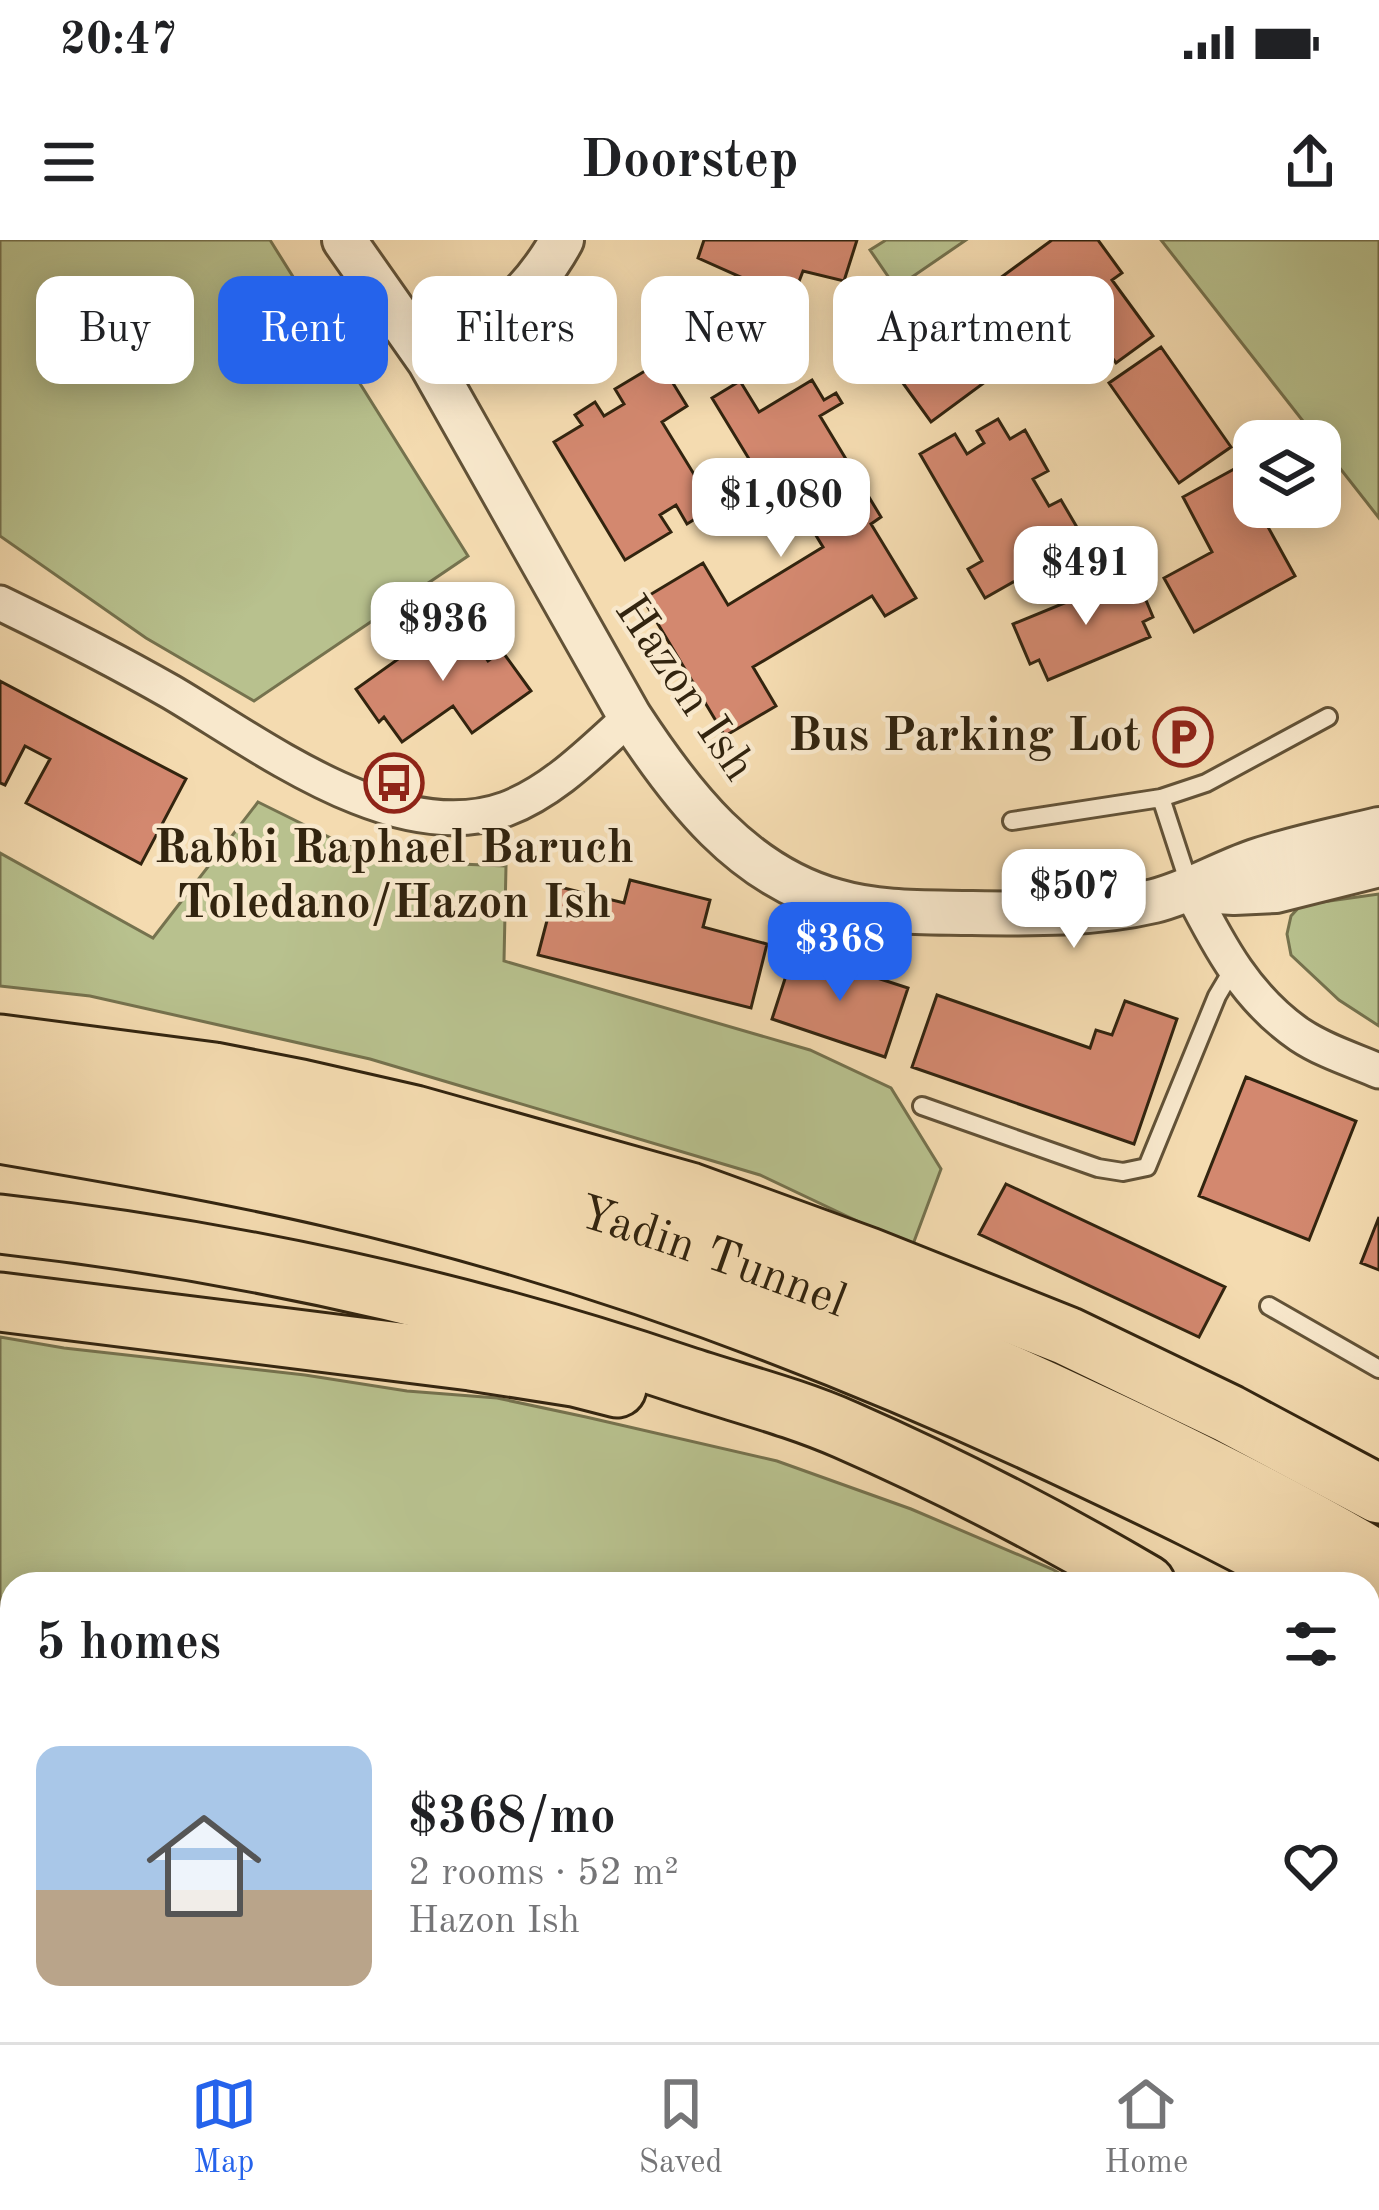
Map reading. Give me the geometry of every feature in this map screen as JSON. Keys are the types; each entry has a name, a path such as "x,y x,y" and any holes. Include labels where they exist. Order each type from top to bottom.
{"highway":[{"path":"0,1044 214,1072 302,1089 415,1114 690,1192 1067,1336 1229,1414 1379,1494"},
{"name":"Yadin Tunnel","path":"0,1082 164,1109 345,1147 518,1192 685,1245 848,1304 1006,1371 1162,1445 1379,1561"},
{"name":"Yadin Tunnel","path":"0,1135 154,1160 333,1198 504,1243 668,1294 828,1353 985,1419 1293,1572"},
{"path":"0,1223 349,1280 521,1323 843,1428 1028,1516 1125,1572"},
{"path":"0,1302 574,1376 658,1398 1028,1516"}],"street":[{"name":"Hazon Ish","path":"344,240 412,338"},
{"path":"538,276 562,240"},
{"name":"Hazon Ish","path":"441,384 630,717 683,792 724,837 791,883 835,901 908,911 1106,910 1191,891 1254,862 1379,829"},
{"path":"0,603 147,679 334,785 380,805 423,816 465,818 505,809 544,790 630,717"},
{"name":"Hazon Ish","path":"1191,891 1276,891 1379,865"},
{"path":"1191,891 1233,969 1259,1000 1301,1036 1379,1071"}],"lane":[{"path":"1012,821 1161,798 1206,783 1328,717"},
{"path":"1161,798 1191,891"},
{"path":"922,1106 1098,1168 1123,1172 1147,1167 1216,996 1233,969"},
{"path":"1269,1306 1379,1369"}],"green space":[{"path":"0,240 270,240 293,276 218,276 218,384 360,384 468,556 254,701 146,638 0,536"},
{"path":"886,240 966,240 914,276 888,276 870,250"},
{"path":"1161,240 1379,240 1379,518 1341,470 1341,420 1302,420"},
{"path":"258,802 339,842 437,863 506,866 504,961 810,1050 891,1088 941,1169 912,1247 760,1175 370,1059 90,996 0,986 0,853 153,938"},
{"path":"1379,894 1379,1026 1339,1000 1291,955 1287,934 1291,916 1301,905"},
{"path":"0,1337 407,1391 497,1398 586,1417 777,1461 911,1509 1057,1572 0,1572"}],"building":[{"path":"704,240 857,240 846,276 833,278 803,271 801,276 738,276 698,258"},
{"path":"1052,240 1098,240 1122,273 1114,279 1003,276"},
{"path":"1114,283 1153,336 1114,360"},
{"path":"1161,347 1231,447 1179,483 1110,384"},
{"path":"641,373 641,384 674,384 687,406 662,422 700,484 707,480 721,503 687,524 676,505 660,515 671,532 625,560 554,442 582,425 575,415 595,402 604,416 624,404 615,389"},
{"path":"809,382 824,400 836,393 842,403 820,416 881,517 871,524 916,598 885,616 872,596 753,667 776,706 725,736 643,599 703,563 728,605 823,547 778,473 763,482 712,398 742,384 759,412"},
{"path":"904,384 982,384 931,422"},
{"path":"998,419 1010,439 1025,430 1048,471 1033,479 1049,506 1061,500 1085,541 985,598 968,569 982,561 920,454 955,434 967,454 984,443 977,431"},
{"path":"1233,470 1233,528 1269,528 1295,576 1194,632 1164,578 1212,552 1183,497"},
{"path":"1135,574 1153,617 1143,622 1150,637 1048,680 1039,660 1030,664 1013,624"},
{"path":"457,617 488,661 502,651 531,691 472,733 453,706 402,742 384,717 379,722 356,689"},
{"path":"0,681 186,779 141,864 26,803 50,759 25,746 5,785 0,783"},
{"path":"630,880 710,900 703,927 767,944 751,1008 538,955 556,886 624,903"},
{"path":"794,951 908,988 885,1057 772,1019"},
{"path":"937,995 1090,1048 1096,1030 1112,1035 1125,1001 1177,1019 1134,1144 912,1067"},
{"path":"1246,1077 1356,1121 1309,1240 1199,1196"},
{"path":"1006,1184 1225,1287 1199,1337 979,1234"},
{"path":"1379,1217 1379,1270 1361,1263"}],"place":[{"name":"Bus Parking Lot","path":"1183,737"},
{"name":"Rabbi Raphael Baruch Toledano/Hazon Ish","path":"394,783"}]}
